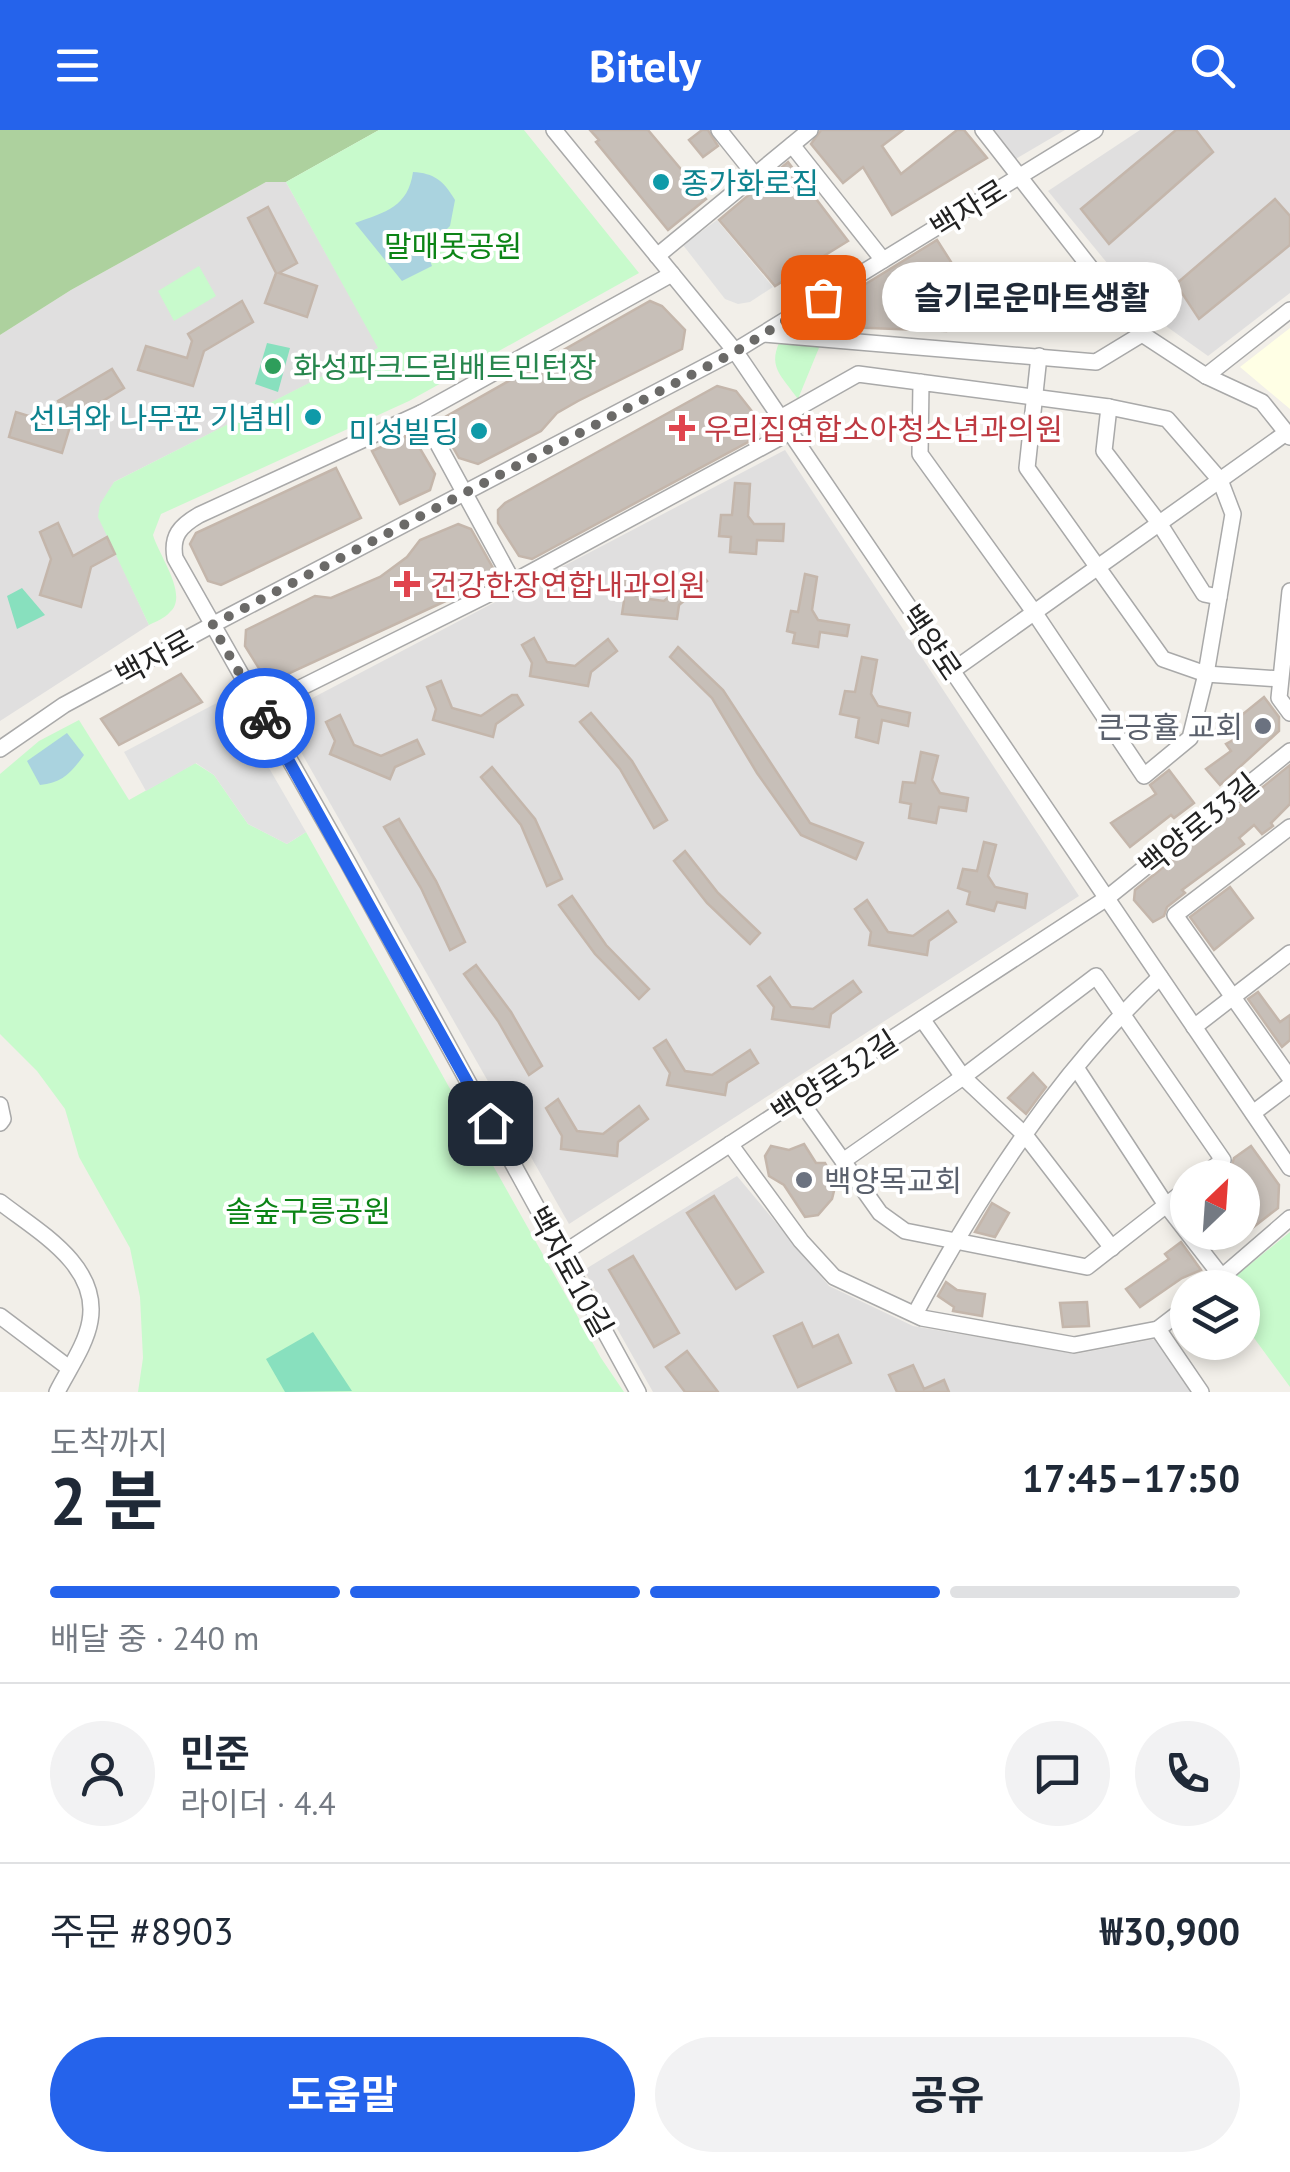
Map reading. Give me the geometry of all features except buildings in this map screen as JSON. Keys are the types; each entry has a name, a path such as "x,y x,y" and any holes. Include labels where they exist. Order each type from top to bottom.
{"street":[{"name":"백양로","path":"554,130 735,352 1290,1168"},
{"path":"719,130 755,175"},
{"path":"657,256 810,130"},
{"path":"952,671 1288,435 1262,402 1206,376 1142,334 984,130"},
{"name":"백자로","path":"0,749 64,705 212,625 735,352 1095,130"},
{"path":"792,145 883,260"},
{"path":"513,582 420,413 672,274"},
{"path":"1206,376 1290,310"},
{"path":"763,334 1096,362 1142,334"},
{"path":"1039,356 1027,468 1163,659 1206,674 1280,678"},
{"path":"260,708 513,582 785,425 858,374 921,382 1034,397 1167,418 1220,480 1234,514 1206,674 1190,738 1144,776 1034,612 920,454 921,382"},
{"path":"1108,408 1104,451 1159,524 1204,594 1219,597"},
{"name":"백자로10길","path":"420,413 183,524 173,546 212,625 638,1392"},
{"path":"1290,591 1279,698 1290,713"},
{"name":"백양로33길","path":"1106,898 1290,751"},
{"path":"1252,1113 1290,1081 1175,915 1290,827"},
{"name":"백양로32길","path":"562,1254 1106,898"},
{"path":"1194,1027 1290,952"},
{"path":"843,1161 964,1077 1096,976 1222,1160"},
{"path":"914,1314 953,1242 1025,1135 1120,1014 1160,977"},
{"path":"922,1019 964,1077 1025,1135 1112,1248"},
{"path":"1077,1069 1207,1270"},
{"path":"800,1099 880,1213 904,1231 1087,1267 1170,1202"},
{"path":"0,1105 0,1123"},
{"path":"730,1144 801,1241 834,1277 914,1314 1074,1345 1158,1329 1170,1320"},
{"path":"0,1202 72,1259 90,1302 90,1320 57,1392"},
{"path":"1229,1270 1290,1218"},
{"path":"0,1316 69,1368"},
{"path":"1158,1329 1201,1392"}],"shaded area":[{"path":"992,130 1065,130 1014,160"},
{"path":"1140,130 1290,130 1290,293 1208,356 1149,314 1048,191"},
{"path":"266,182 286,182 379,348 114,482 99,517 149,625 0,721 0,335 71,290"},
{"path":"717,220 773,287 750,302 738,304 725,299 683,245"},
{"path":"1290,328 1290,409 1240,367"},
{"path":"785,450 1079,896 569,1224 280,715"},
{"path":"228,697 306,832 287,844 248,824 214,775 196,763 146,791 124,752"},
{"path":"737,1176 829,1286 913,1326 1076,1354 1155,1339 1191,1392 653,1392 584,1270"}],"green space":[{"path":"0,130 379,130 286,182 266,182 71,290 0,335"},
{"name":"말매못공원","path":"379,130 524,130 639,273 409,401 161,514 153,535 176,596 170,612 149,625 98,517 100,504 114,482 378,348 286,182"},
{"path":"199,266 216,296 174,321 158,291"},
{"path":"782,337 823,338 798,399 776,363"},
{"name":"화성파크드림배트민턴장","path":"267,343 290,348 278,392 255,384"},
{"path":"22,588 45,615 17,629 7,596"},
{"name":"솔숲구릉공원","path":"79,720 129,800 195,763 214,775 248,824 287,844 306,832 601,1358 624,1392 138,1392 143,1358 140,1297 130,1248 79,1157 65,1109 37,1071 0,1034 0,774 39,741"},
{"path":"1290,1232 1290,1387 1260,1346 1260,1270 1243,1270"},
{"path":"313,1332 352,1391 285,1392 266,1359"}],"water":[{"path":"413,172 438,179 455,200 450,226 426,250 432,266 402,281 355,223 401,201"},
{"path":"67,733 84,755 65,776 40,785 27,761"}],"way so far":[{"path":"265,718 212,625 735,352 823,297"}],"place":[{"name":"종가화로집","path":"661,182"},
{"name":"슬기로운마트생활","path":"823,297"},
{"name":"화성파크드림배트민턴장","path":"273,366"},
{"name":"선녀와 나무꾼 기념비","path":"313,417"},
{"name":"우리집연합소아청소년과의원","path":"682,428"},
{"name":"미성빌딩","path":"479,431"},
{"name":"건강한장연합내과의원","path":"407,584"},
{"name":"큰긍휼 교회","path":"1263,726"},
{"name":"백양목교회","path":"804,1180"}],"route":[{"path":"265,718 490,1123"}]}
